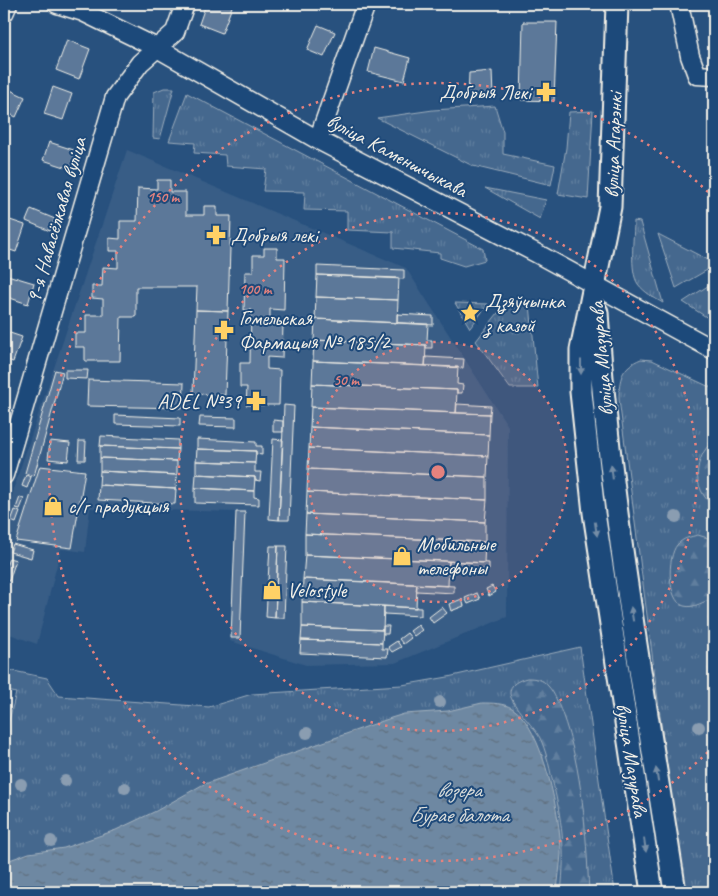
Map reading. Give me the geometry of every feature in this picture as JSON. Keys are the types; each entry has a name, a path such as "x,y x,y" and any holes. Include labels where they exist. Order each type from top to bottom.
{"main road":[{"name":"вуліца Агарэнкі","path":"595,285 610,207 618,4"},
{"name":"вуліца Мазурава","path":"595,285 582,350 582,392 586,441 594,514 652,892"},
{"name":"вуліца Мазурава","path":"595,285 602,390 615,496 675,892"}],"street":[{"path":"4,14 8,4"},
{"name":"вуліца Каменшчыкава","path":"58,4 83,12 157,48 318,140 595,285 714,350"},
{"name":"9-я Навасёлкавая вуліца","path":"4,475 115,97 140,63 175,32 185,4"},
{"path":"318,140 366,4"},
{"path":"679,4 690,56 697,75 714,76"}],"shaded area":[{"path":"127,150 406,268 508,426 507,617 395,663 306,665 230,641 236,512 90,508 85,552 61,549 37,644 4,632 4,530 15,484"}],"green space":[{"path":"164,88 174,88 160,139 153,138 154,92"},
{"path":"187,93 483,249 485,260 464,266 440,258 440,253 393,248 393,232 347,230 347,211 304,210 305,192 263,191 266,169 226,166 225,155 194,153 195,143 169,141"},
{"path":"495,106 503,132 503,154 555,165 551,185 473,166 377,118 433,110"},
{"path":"593,111 588,199 558,194 566,148 569,112"},
{"path":"485,188 546,200 540,219"},
{"path":"634,221 640,222 663,303 643,290 635,278 633,263"},
{"path":"658,234 714,263 714,266 676,288"},
{"path":"714,282 714,322 683,302"},
{"path":"455,303 488,304 470,328"},
{"path":"505,304 530,304 538,388 510,388 476,341"},
{"path":"641,359 652,360 714,389 714,892 685,892 662,731 619,399 622,374 634,362"},
{"path":"714,439 714,507 701,491 698,473 702,456"},
{"path":"698,535 714,540 714,599 688,607 678,602 674,596 670,578 671,559 679,543 687,538"},
{"path":"580,647 615,892 4,892 4,740 16,693 4,690 4,669 47,678 59,696 209,707 252,694 402,685 448,677"},
{"path":"527,678 541,680 550,689 562,713 569,735 575,757 582,801 589,892 561,892 562,835 548,763 540,738 515,704 510,694 513,685"}],"water":[{"name":"возера Бурае балота","path":"482,703 501,704 512,708 523,718 533,734 541,753 558,819 561,854 557,892 4,892 4,862 29,853 64,848 116,830 156,811 202,785 391,718 404,714 448,711"}],"building":[{"path":"206,4 233,4 222,33 199,24"},
{"path":"711,5 714,5 714,38 710,38"},
{"path":"523,22 557,22 554,101 521,100"},
{"path":"318,25 335,32 324,57 307,50"},
{"path":"67,40 90,49 79,79 56,70"},
{"path":"374,48 410,58 404,81 368,72"},
{"path":"492,71 493,97 468,99 469,73"},
{"path":"4,87 25,97 16,117 4,111"},
{"path":"53,87 72,94 63,120 44,114"},
{"path":"49,142 77,151 71,169 43,160"},
{"path":"157,180 170,180 170,192 186,192 186,215 204,215 204,206 217,206 217,216 231,216 228,311 196,310 197,287 136,287 136,317 121,317 120,361 85,361 85,347 75,347 75,333 86,333 86,315 103,315 103,299 92,298 92,286 102,286 103,267 118,268 118,251 109,251 109,238 120,239 120,221 137,221 138,188 157,189"},
{"path":"31,209 55,219 50,231 26,221"},
{"path":"4,218 25,225 16,252 4,248"},
{"path":"264,248 277,248 277,258 285,258 284,310 270,309 270,323 283,324 282,358 267,357 267,369 280,370 279,405 246,405 247,387 240,387 240,363 250,363 251,310 244,310 245,272 253,272 253,255 264,255"},
{"path":"317,266 404,270 404,279 317,275"},
{"path":"4,274 34,283 28,304 4,296"},
{"path":"317,275 399,278 398,300 316,297"},
{"path":"316,297 398,300 397,323 315,319"},
{"path":"196,310 228,311 225,395 193,394"},
{"path":"397,314 433,316 433,325 397,323"},
{"path":"315,319 428,324 427,340 432,340 432,348 426,348 426,345 314,340"},
{"path":"4,331 22,337 13,362 4,359"},
{"path":"314,340 426,345 425,366 313,361"},
{"path":"426,357 464,359 463,368 425,366"},
{"path":"313,361 458,367 457,384 463,385 462,393 457,393 457,390 312,384"},
{"path":"55,370 63,372 34,476 25,473"},
{"path":"65,370 88,370 87,379 65,378"},
{"path":"4,379 10,381 4,402"},
{"path":"88,380 184,383 183,408 87,406"},
{"path":"312,384 457,390 456,413 311,407"},
{"path":"457,404 491,406 490,414 456,413"},
{"path":"284,405 294,406 289,520 279,520"},
{"path":"311,407 490,414 489,435 310,427"},
{"path":"115,415 180,418 180,426 115,424"},
{"path":"200,417 236,418 236,427 199,426"},
{"path":"273,420 283,421 283,432 273,432"},
{"path":"310,427 489,435 488,456 309,448"},
{"path":"101,436 178,440 178,449 100,446"},
{"path":"197,439 256,442 256,446 262,446 262,455 256,454 256,451 197,449"},
{"path":"273,439 283,440 279,520 269,519"},
{"path":"50,441 70,443 68,461 48,459"},
{"path":"79,441 86,441 85,460 78,460"},
{"path":"100,446 178,449 177,461 100,458"},
{"path":"309,448 488,456 487,477 308,469"},
{"path":"197,449 256,451 255,463 196,461"},
{"path":"100,458 177,461 177,475 100,471"},
{"path":"196,461 255,463 255,472 261,472 260,481 255,480 255,477 196,474"},
{"name":"с/г прадукцыя","path":"40,466 85,471 72,548 16,541"},
{"path":"308,469 487,477 487,500 307,492"},
{"path":"100,471 177,475 176,489 99,485"},
{"path":"196,474 255,477 254,491 195,488"},
{"path":"26,475 31,477 27,488 22,486"},
{"path":"99,485 176,489 175,504 98,500"},
{"path":"195,488 254,491 254,497 259,498 259,505 195,503"},
{"path":"307,492 487,500 485,522 306,514"},
{"path":"20,497 24,499 20,509 16,508"},
{"path":"15,510 20,512 16,523 11,521"},
{"path":"236,512 245,512 240,638 231,638"},
{"path":"306,514 485,522 485,542 305,534"},
{"path":"305,534 485,542 484,563 305,555"},
{"path":"13,544 33,550 31,558 10,552"},
{"path":"270,546 278,546 275,618 266,617"},
{"path":"278,546 287,546 284,618 275,618"},
{"path":"305,555 449,561 448,586 303,579"},
{"path":"9,558 16,560 9,581 4,580 4,572"},
{"path":"449,561 489,563 489,570 449,569"},
{"path":"303,579 417,584 416,608 302,602"},
{"path":"417,584 454,586 454,593 416,591"},
{"path":"492,586 496,592 489,596 486,589"},
{"path":"477,593 480,599 468,604 465,598"},
{"path":"462,599 464,606 451,611 449,604"},
{"path":"302,602 384,606 383,630 302,627"},
{"path":"384,606 421,608 421,616 384,614"},
{"path":"442,607 447,613 433,623 429,617"},
{"path":"418,625 422,630 414,636 410,631"},
{"path":"383,626 389,626 388,634 383,634"},
{"path":"302,627 383,630 382,643 301,640"},
{"path":"407,633 411,638 403,644 399,639"},
{"path":"301,640 382,643 382,649 388,649 387,657 300,653"},
{"path":"397,641 401,647 392,652 388,647"}],"place":[{"name":"Добрыя Лекі","path":"546,92"},
{"name":"Добрыя лекі","path":"216,235"},
{"name":"Дзяўчынка з казой","path":"470,313"},
{"name":"Гомельская Фармацыя № 185/2","path":"224,330"},
{"name":"ADEL №39","path":"256,401"},
{"name":"с/г прадукцыя","path":"53,506"},
{"name":"Мобильные телефоны","path":"402,556"},
{"name":"Velostyle","path":"272,590"}]}
